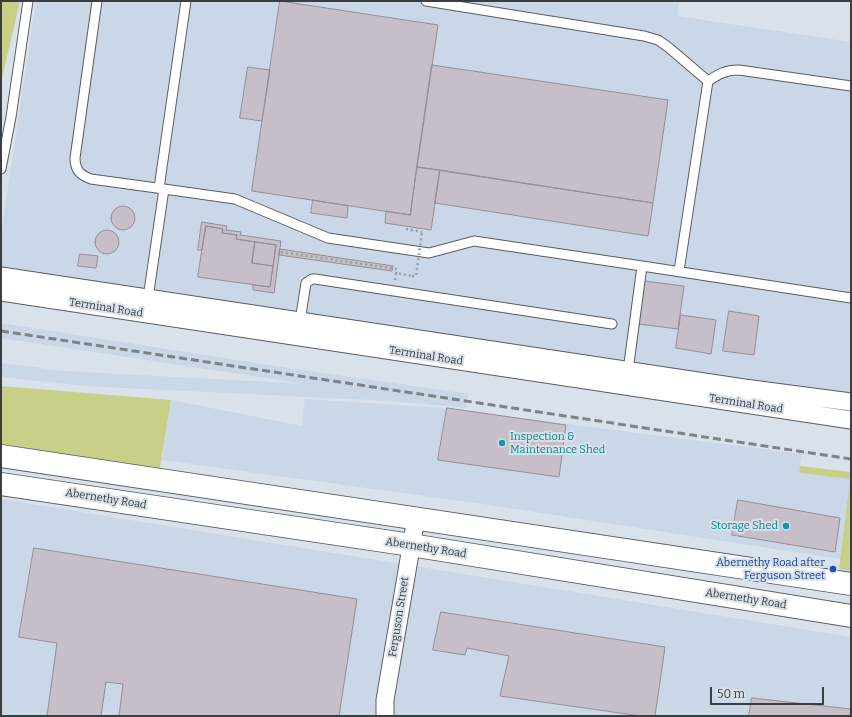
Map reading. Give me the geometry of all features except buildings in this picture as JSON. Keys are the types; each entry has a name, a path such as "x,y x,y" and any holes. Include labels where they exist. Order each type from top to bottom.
{"main road":[{"path":"1,457 416,518 847,585"},
{"name":"Abernethy Road","path":"1,484 411,545 851,616"}],"street":[{"path":"1,276 809,397 851,402"},
{"name":"Terminal Road","path":"1,292 851,420"},
{"name":"Ferguson Street","path":"385,716 385,700 416,518"}],"lane":[{"path":"1,169 12,110 28,1"},
{"path":"97,1 75,158 75,165 78,172 84,177 235,199 328,238 429,253 474,241 851,298"},
{"path":"148,298 186,1"},
{"path":"426,1 644,36 658,40 668,47 708,81"},
{"path":"679,271 708,81 720,73 729,70 739,70 851,86"},
{"path":"628,370 642,266"},
{"path":"300,321 306,283 312,279 315,279 612,324"},
{"path":"809,397 851,407"}],"path":[{"path":"401,274 416,276 422,232 406,229"},
{"path":"281,252 397,269 396,273"}],"shaded area":[{"path":"36,1 665,1 679,3 677,16 851,42 851,395 803,390 1,269 1,234"},
{"path":"1,323 281,367 468,394 466,408 391,401 85,386 1,377 1,363 63,371 306,384 1,338"},
{"path":"305,399 442,408 802,454 799,473 850,479 840,559 483,504 162,460 171,400 302,426"},
{"path":"1,499 851,637 851,716 1,716"}],"green space":[{"path":"1,1 20,1 1,83"},
{"path":"1,386 171,400 160,468 1,445"},
{"path":"800,466 851,472 851,571 839,569 850,479 799,473"}],"railway":[{"path":"1,331 851,459"}],"place":[{"name":"Inspection & Maintenance Shed","path":"502,443"},
{"name":"Storage Shed","path":"786,526"},
{"name":"Abernethy Road after Ferguson Street","path":"833,569"}]}
